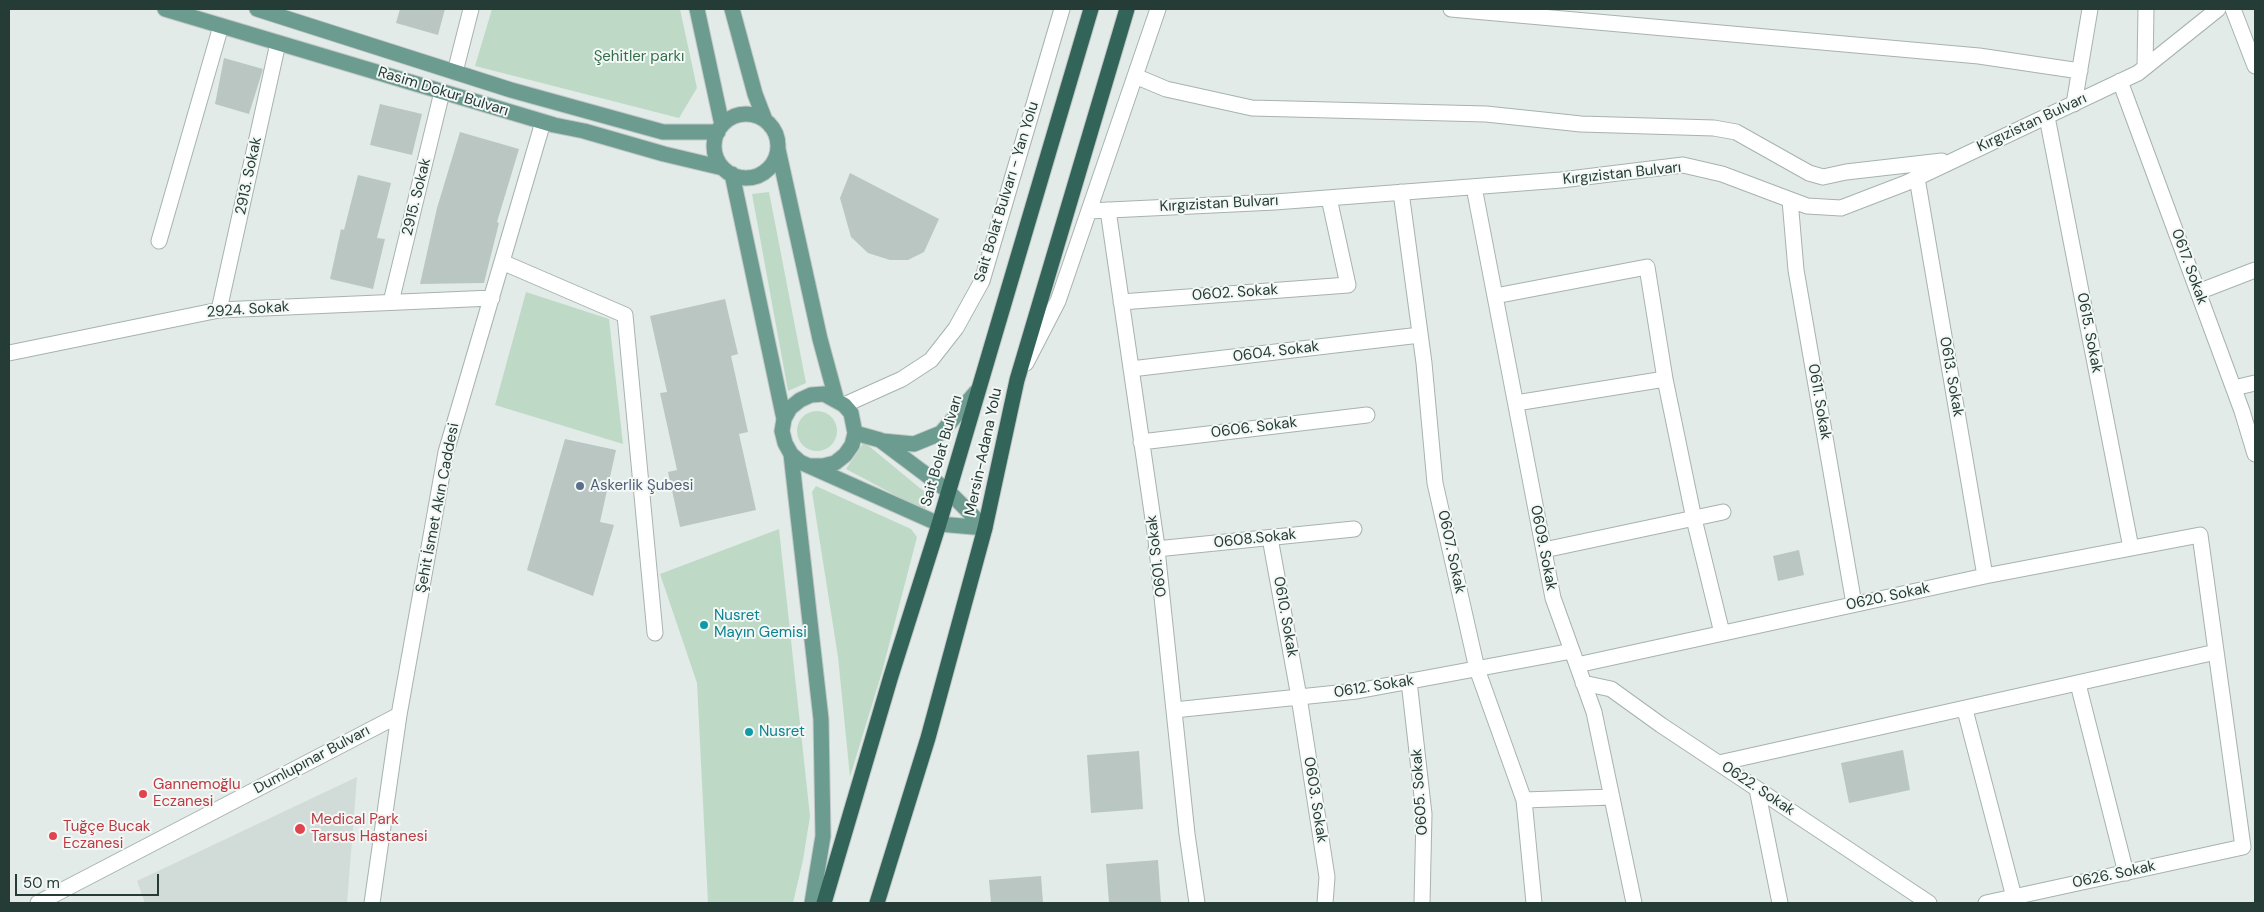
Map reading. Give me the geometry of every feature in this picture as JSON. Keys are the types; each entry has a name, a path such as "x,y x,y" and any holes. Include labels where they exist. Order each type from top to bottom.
{"highway":[{"name":"Sait Bolat Bulvarı","path":"824,903 891,676 939,524 976,392 1091,9"},
{"name":"Mersin-Adana Yolu","path":"877,903 928,738 985,528 1017,380 1128,9"}],"main road":[{"name":"Rasim Dokur Bulvarı","path":"165,9 543,122 584,131 727,171"},
{"path":"257,9 511,90 663,132 720,128 736,115 746,114 765,120"},
{"path":"697,9 720,128 714,148 727,171 784,419"},
{"path":"732,9 755,94 765,120 773,128 820,339 840,402 852,418 855,433 852,445 840,459 824,466 811,466"},
{"path":"727,171 752,177 770,167 778,149"},
{"path":"855,433 880,440 914,444 941,433 976,392"},
{"path":"840,402 824,394 811,395 800,400 790,408 784,419 782,431 785,443 791,454 800,462 939,524 985,528"},
{"path":"880,440 948,491 985,528"},
{"path":"791,454 821,719 823,836 812,903"}],"street":[{"path":"455,72 472,9"},
{"name":"Sait Bolat Bulvarı - Yan Yolu","path":"840,402 902,380 931,360 956,328 982,281 1062,9"},
{"path":"1017,380 1058,301 1158,9"},
{"path":"1452,9 1979,56 2080,71"},
{"path":"2074,104 2090,9"},
{"path":"2145,67 2146,9"},
{"name":"Kırgızistan Bulvarı","path":"1089,211 1329,198 1474,187 1561,180 1683,165 1722,174 1807,206 1840,208 1917,178 2120,81 2145,67 2218,9"},
{"path":"2233,9 2255,66"},
{"path":"159,240 221,26"},
{"name":"2913. Sokak","path":"220,310 278,43"},
{"path":"1135,76 1166,89 1252,108 1486,114 1581,124 1714,128 1736,132 1809,173 1824,177 1846,172 1956,159"},
{"name":"0617. Sokak","path":"2120,81 2234,388 2255,454"},
{"name":"2915. Sokak","path":"391,302 442,92"},
{"name":"0615. Sokak","path":"2047,117 2130,548"},
{"name":"Şehit İsmet Akın Caddesi","path":"372,903 399,715 446,452 543,122"},
{"name":"0613. Sokak","path":"1917,178 1986,576"},
{"name":"0609. Sokak","path":"1474,187 1553,598 1594,712 1634,903"},
{"name":"0607. Sokak","path":"1401,192 1420,335 1436,483 1476,669 1524,800 1534,903"},
{"name":"0602. Sokak","path":"1121,302 1348,285 1329,198"},
{"name":"0611. Sokak","path":"1790,200 1796,270 1854,604"},
{"name":"0601. Sokak","path":"1108,210 1156,549 1187,834 1197,903"},
{"path":"502,262 625,315 655,633"},
{"path":"1495,296 1647,267 1665,379 1694,519 1722,633"},
{"path":"2198,292 2255,270"},
{"name":"2924. Sokak","path":"9,353 220,310 492,298"},
{"name":"0604. Sokak","path":"1131,369 1420,335"},
{"path":"1516,403 1665,379"},
{"path":"2234,388 2255,383"},
{"name":"0606. Sokak","path":"1142,442 1366,415"},
{"path":"1544,550 1723,512"},
{"name":"0608.Sokak","path":"1156,549 1354,529"},
{"name":"0620. Sokak","path":"1575,658 1722,633 1986,576 2200,535 2216,652"},
{"name":"0610. Sokak","path":"1270,538 1299,697"},
{"path":"1719,764 2216,652"},
{"name":"0626. Sokak","path":"1986,903 2242,847 2216,652"},
{"name":"0612. Sokak","path":"1174,710 1357,691 1476,669 1575,658"},
{"name":"0605. Sokak","path":"1409,681 1424,814 1422,903"},
{"name":"0622. Sokak","path":"1584,683 1611,689 1719,764 1929,903"},
{"path":"2078,684 2126,873"},
{"name":"0603. Sokak","path":"1299,697 1327,877 1325,903"},
{"path":"1965,710 2014,897"},
{"name":"Dumlupınar Bulvarı","path":"38,903 399,715"},
{"path":"1757,789 1780,903"},
{"path":"1524,800 1612,797"}],"shaded area":[{"name":"Medical Park Tarsus Hastanesi","path":"357,777 347,903 145,903 137,881"}],"green space":[{"name":"Şehitler parkı","path":"492,9 680,9 697,88 679,118 475,66"},
{"path":"769,192 806,383 788,391 752,194"},
{"path":"526,292 609,319 623,444 495,405"},
{"path":"821,411 828,414 834,420 837,431 836,439 828,448 821,451 813,451 806,448 798,439 797,427 800,420 809,412"},
{"path":"864,442 932,498 931,507 921,509 846,469"},
{"path":"816,486 911,529 917,537 882,672 850,777 838,657 812,492"},
{"path":"779,529 810,816 803,860 793,903 708,903 697,683 660,574"}],"building":[{"path":"400,9 445,9 438,35 396,23"},
{"path":"224,58 263,69 249,114 215,104"},
{"path":"380,104 422,114 412,155 370,145"},
{"path":"460,132 519,149 497,222 499,223 484,283 420,284 437,208"},
{"path":"850,173 939,219 924,252 908,260 890,260 868,253 851,237 840,198"},
{"path":"358,175 391,183 377,238 385,239 373,289 330,279 341,229 344,230"},
{"path":"725,299 738,354 731,356 748,432 739,434 756,510 680,527 668,472 677,470 660,393 667,392 650,316"},
{"name":"Askerlik Şubesi","path":"565,439 616,450 600,522 614,525 593,596 527,570"},
{"path":"1799,550 1804,575 1778,581 1773,556"},
{"path":"1903,750 1910,790 1849,803 1841,763"},
{"path":"1139,751 1143,809 1091,813 1087,755"},
{"path":"1158,860 1161,903 1109,903 1106,864"},
{"path":"1041,876 1043,903 991,903 989,880"}],"place":[{"name":"Askerlik Şubesi","path":"580,486"},
{"name":"Nusret Mayın Gemisi","path":"704,625"},
{"name":"Nusret","path":"749,732"},
{"name":"Gannemoğlu Eczanesi","path":"143,794"},
{"name":"Medical Park Tarsus Hastanesi","path":"300,829"},
{"name":"Tuğçe Bucak Eczanesi","path":"53,836"}]}
